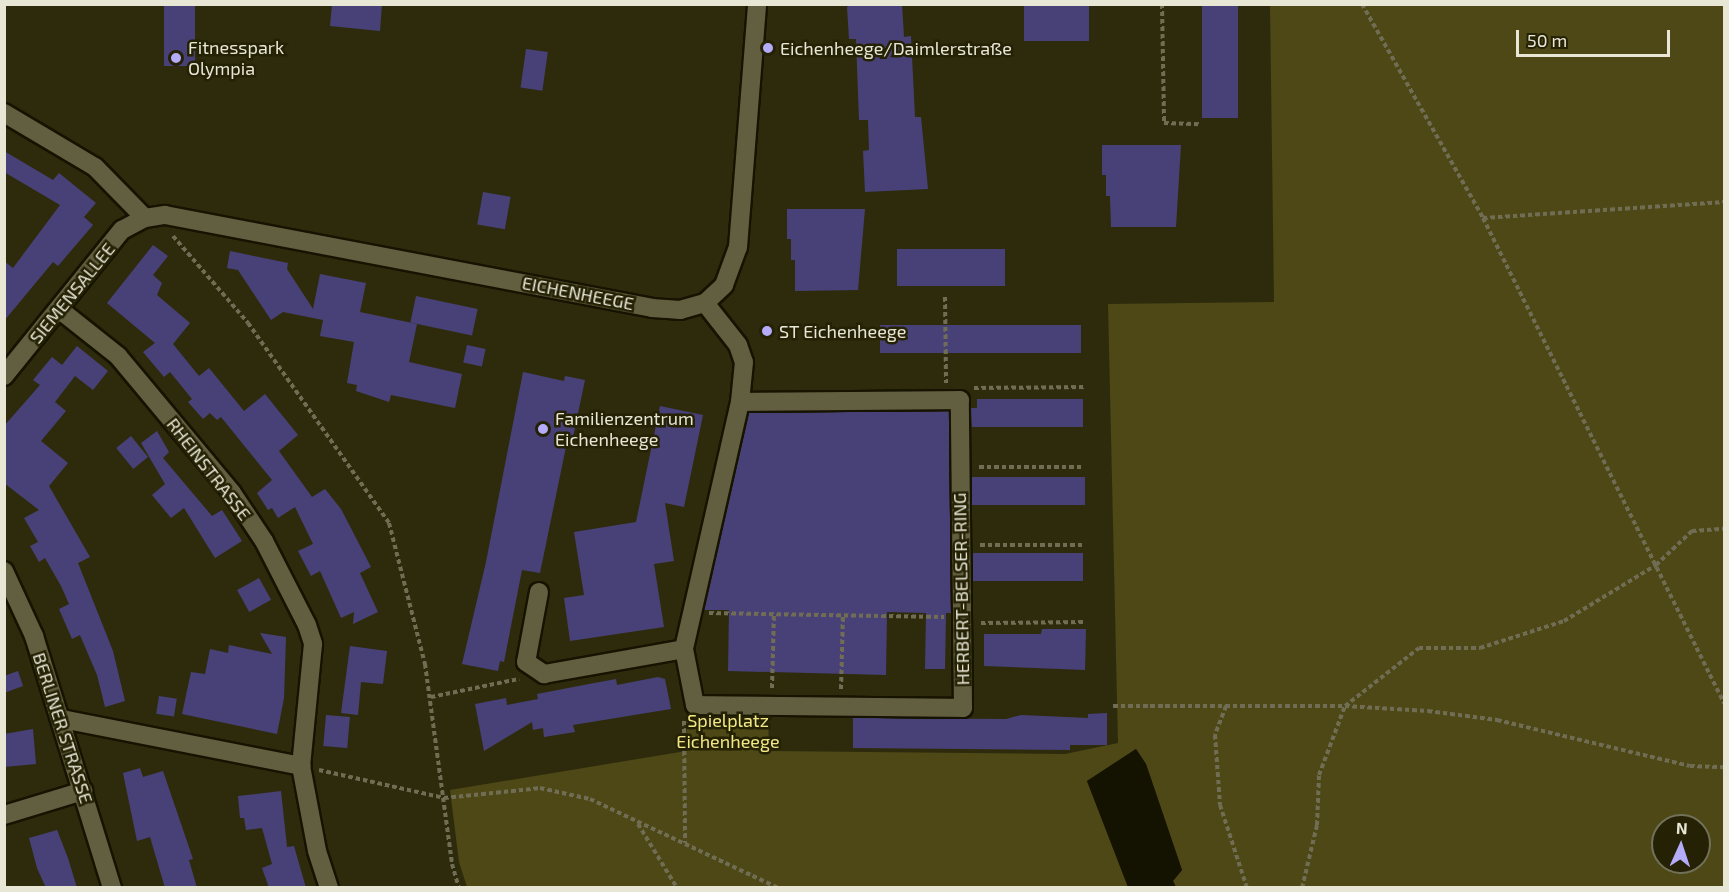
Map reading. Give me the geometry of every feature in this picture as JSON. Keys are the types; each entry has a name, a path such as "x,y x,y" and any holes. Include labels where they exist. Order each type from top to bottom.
{"street":[{"path":"695,705 684,649 740,402 741,350 705,303 724,285 738,247 757,4"},
{"path":"4,113 95,167 145,218"},
{"name":"EICHENHEEGE","path":"145,218 189,218 652,308 680,310 705,303"},
{"name":"SIEMENSALLEE","path":"4,376 60,310 122,230 145,218"},
{"name":"RHEINSTRASSE","path":"60,310 130,369 232,493 289,587 314,644 301,766 318,851 329,888"},
{"path":"740,402 953,400"},
{"name":"HERBERT-BELSER-RING","path":"695,705 963,708 960,467 953,400"},
{"name":"BERLINER STRASSE","path":"4,571 34,636 62,719 112,888"},
{"path":"539,592 526,662 544,674 684,649"},
{"path":"62,719 301,766"},
{"path":"4,815 83,791"}],"path":[{"path":"1162,4 1164,123 1200,124"},
{"path":"1362,4 1483,218 1725,703"},
{"path":"1483,218 1725,202"},
{"path":"145,218 168,232 219,285 389,523 431,697 452,864 459,888"},
{"path":"945,297 953,400 974,387 1085,387"},
{"path":"960,467 1084,467"},
{"path":"1302,888 1317,825 1319,775 1345,706 1419,648 1480,648 1564,621 1656,565 1692,531 1725,529"},
{"path":"961,545 1085,545"},
{"path":"693,613 1086,622"},
{"path":"771,706 774,614"},
{"path":"840,706 843,615"},
{"path":"431,697 544,674"},
{"path":"685,843 684,712 695,705"},
{"path":"1113,706 1345,706 1497,720 1690,766 1725,767"},
{"path":"1226,706 1215,735 1220,805 1246,888"},
{"path":"301,766 444,798 540,788 590,799 778,888"},
{"path":"638,823 677,888"}],"green space":[{"name":"Spielplatz Eichenheege","path":"1270,5 1724,5 1724,887 1176,887 1173,881 1182,870 1146,764 1136,749 1087,781 1128,887 467,887 459,862 450,790 686,751 687,712 768,713 769,751 1065,754 1118,743 1108,304 1274,302"}],"shaded area":[{"path":"1136,749 1146,764 1182,870 1173,881 1176,887 1128,887 1087,781"}],"building":[{"path":"164,4 195,4 195,66 164,66"},
{"path":"332,4 382,4 380,31 330,26"},
{"path":"852,4 902,4 904,37 911,36 915,117 921,117 928,189 865,192 863,151 869,150 868,120 859,120 856,39 849,39 847,7"},
{"path":"1024,4 1089,4 1089,41 1024,41"},
{"path":"1202,4 1238,4 1238,118 1202,118"},
{"path":"526,49 548,52 542,91 521,88"},
{"path":"1102,145 1181,145 1176,227 1111,227 1110,196 1106,196 1106,175 1102,175"},
{"path":"4,151 53,180 59,173 96,203 84,217 93,225 58,266 53,262 4,321 4,261 13,268 60,205 4,172"},
{"path":"483,192 511,197 505,229 477,224"},
{"path":"787,209 865,209 858,290 795,291 795,260 791,260 791,239 787,239"},
{"path":"153,245 168,256 153,275 162,283 157,295 190,323 173,344 199,376 209,368 244,411 265,394 298,435 279,451 312,497 325,489 341,509 371,567 360,573 378,612 353,624 354,612 341,618 320,571 311,576 298,551 313,544 295,507 278,518 272,508 268,510 257,493 272,480 221,417 217,420 210,413 203,419 188,402 192,399 170,372 164,377 143,352 155,343 107,303"},
{"path":"897,249 1005,249 1005,286 897,286"},
{"path":"230,251 288,263 287,269 313,309 320,274 366,283 360,312 417,324 409,362 462,374 455,408 391,395 389,402 356,391 357,385 347,383 354,342 320,336 323,320 283,312 271,320 238,270 227,268"},
{"path":"416,296 478,309 472,336 410,322"},
{"path":"880,325 1081,325 1081,353 880,353"},
{"path":"467,345 486,349 482,367 463,363"},
{"path":"77,346 108,371 93,390 75,376 55,402 66,411 41,441 68,463 49,486 90,557 78,563 113,651 125,701 105,707 97,675 80,635 72,639 59,609 69,604 61,586 45,558 39,562 30,546 38,542 24,518 39,510 4,483 4,426 40,385 33,380 52,357 62,365"},
{"name":"Familienzentrum Eichenheege","path":"523,372 564,381 565,376 585,380 572,442 567,442 540,573 522,570 504,662 500,661 498,671 462,664 486,562"},
{"path":"977,399 1083,399 1083,427 972,427 971,408 977,408"},
{"path":"660,406 703,415 684,507 665,503 674,561 654,564 664,627 570,641 564,598 584,595 574,532 636,522"},
{"path":"949,411 951,613 946,613 945,669 925,669 926,613 887,612 886,675 728,671 729,610 704,610 749,413"},
{"path":"157,431 169,452 163,458 212,516 222,510 242,541 215,558 184,508 171,518 152,495 165,484 141,443"},
{"path":"131,436 148,457 133,469 116,448"},
{"path":"972,477 1085,477 1085,505 972,505"},
{"path":"973,553 1083,553 1083,581 973,581"},
{"path":"259,578 271,600 249,612 237,590"},
{"path":"1042,629 1086,629 1085,670 984,666 984,634 1041,634"},
{"path":"260,633 286,637 284,698 277,734 182,714 191,672 205,674 210,649 228,653 229,645 272,654"},
{"path":"350,646 387,651 383,684 361,682 358,715 341,713"},
{"path":"18,671 23,686 4,693 4,676"},
{"path":"658,677 665,679 671,709 573,725 575,732 544,737 543,728 533,730 532,722 484,751 475,704 506,698 507,705 538,699 537,694 589,684 616,679 617,685"},
{"path":"159,696 177,699 174,717 156,714"},
{"path":"1107,713 1107,745 1070,745 1070,750 853,748 853,718 1006,719 1021,715 1088,718 1088,714"},
{"path":"326,715 350,717 347,748 323,746"},
{"path":"33,729 36,764 4,767 4,734"},
{"path":"140,768 143,777 163,771 193,859 189,860 197,888 165,888 150,837 137,841 123,773"},
{"path":"281,791 287,847 294,846 306,888 269,888 262,868 272,864 262,828 246,830 244,818 240,818 238,796"},
{"path":"57,830 77,888 46,888 37,868 29,838"}],"place":[{"name":"Eichenheege/Daimlerstraße","path":"768,48"},
{"name":"Fitnesspark Olympia","path":"176,58"},
{"name":"ST Eichenheege","path":"767,331"},
{"name":"Familienzentrum Eichenheege","path":"543,429"}]}
